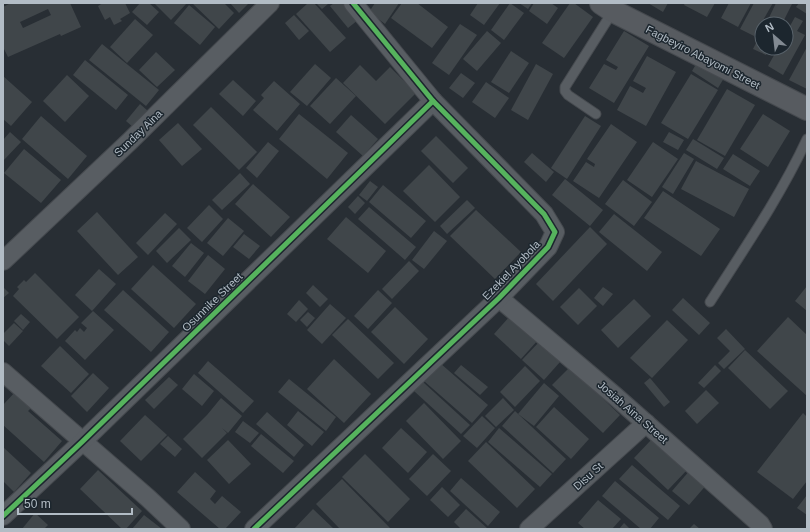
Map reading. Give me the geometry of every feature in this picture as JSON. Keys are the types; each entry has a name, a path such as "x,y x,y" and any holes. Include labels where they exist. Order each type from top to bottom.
{"street":[{"name":"Sunday Aina","path":"3,261 130,141 270,3"},
{"name":"Ezekiel Ayobola","path":"254,529 498,298 548,247 555,232 544,214 433,101 353,3"},
{"name":"Fagbeyiro Abayomi Street","path":"607,7 807,109"},
{"name":"Osunnike Street","path":"3,516 82,442 433,101"},
{"name":"Josiah Aina Street","path":"498,298 646,423 760,524 763,529"},
{"path":"3,372 148,498 181,529"},
{"name":"Disu St","path":"530,529 646,423"}],"lane":[{"path":"596,114 568,95 565,91 565,87 607,7"},
{"path":"710,302 768,213 807,140"}],"building":[{"path":"11,3 70,3 81,27 61,36 60,34 8,57 3,47 3,7","holes":["48,9 51,15 23,28 20,22"]},
{"path":"103,3 125,3 130,13 120,19 122,21 114,25 110,17 105,20 98,6"},
{"path":"140,3 149,3 159,12 147,25 132,12"},
{"path":"154,3 187,3 171,20"},
{"path":"192,3 224,3 234,13 219,29"},
{"path":"230,3 249,3 239,13"},
{"path":"308,3 314,3 346,38 330,52 296,14"},
{"path":"316,3 327,3 328,4 322,9"},
{"path":"334,3 345,3 358,20 348,28 330,6"},
{"path":"375,3 399,3 385,24 369,12"},
{"path":"402,3 417,3 448,27 432,48 391,18"},
{"path":"478,3 500,3 484,25 470,15"},
{"path":"510,3 524,13 504,40 491,30"},
{"path":"519,3 532,3 528,9"},
{"path":"534,3 551,3 558,8 547,24 529,11"},
{"path":"570,3 574,3 593,17 564,58 542,43"},
{"path":"648,3 668,3 663,12"},
{"path":"685,3 715,3 707,17 684,5"},
{"path":"729,3 751,3 738,27 721,18"},
{"path":"754,3 773,3 766,16 754,16 754,36 740,29"},
{"path":"776,3 792,4 786,16 770,16"},
{"path":"799,3 807,3 807,14 796,7"},
{"path":"189,5 215,27 200,45 174,23"},
{"path":"294,15 309,31 299,40 285,23"},
{"path":"795,17 803,21 797,31 805,35 794,55"},
{"path":"135,19 153,35 127,63 110,47"},
{"path":"460,24 477,35 449,75 432,63"},
{"path":"487,31 501,43 477,71 463,59"},
{"path":"624,31 649,46 614,103 589,88 604,64 616,70 618,67 606,60"},
{"path":"102,44 159,90 146,106 89,60"},
{"path":"807,47 807,89 789,80"},
{"path":"511,51 529,63 509,93 491,82"},
{"path":"156,52 175,70 157,87 139,70"},
{"path":"647,56 676,72 646,126 617,110 630,86 643,93 646,88 633,81"},
{"path":"774,56 793,56 783,75 768,66"},
{"path":"85,60 128,95 116,110 73,75"},
{"path":"698,61 724,78 718,88 692,71"},
{"path":"315,64 331,78 307,106 290,92"},
{"path":"536,64 553,74 528,120 511,110"},
{"path":"360,65 376,81 390,67 416,93 385,124 343,83"},
{"path":"461,73 475,83 463,98 449,88"},
{"path":"691,74 718,90 688,139 661,123"},
{"path":"67,75 89,96 65,122 43,101"},
{"path":"3,76 32,102 11,126 3,119"},
{"path":"336,78 356,96 330,124 310,106"},
{"path":"233,80 256,101 243,116 219,94"},
{"path":"274,81 300,104 277,131 253,110 264,98 261,95"},
{"path":"486,82 509,98 495,118 472,102"},
{"path":"727,89 755,105 725,156 697,140"},
{"path":"140,104 148,111 134,128 126,121"},
{"path":"211,107 257,152 239,170 193,125"},
{"path":"299,114 348,153 327,179 279,139"},
{"path":"763,114 790,131 768,167 740,149"},
{"path":"351,115 378,139 363,156 336,132"},
{"path":"41,116 87,156 68,179 22,139"},
{"path":"585,116 601,126 567,179 551,168"},
{"path":"178,123 202,149 182,166 159,140"},
{"path":"611,124 637,142 599,198 573,181 586,162 594,167 595,164 587,159"},
{"path":"10,132 21,142 3,161 3,140"},
{"path":"669,132 684,140 678,150 663,142"},
{"path":"436,136 468,168 453,183 421,151"},
{"path":"693,139 724,158 717,169 686,150"},
{"path":"268,142 279,151 257,178 246,168"},
{"path":"653,142 678,159 652,197 627,180"},
{"path":"24,149 61,180 41,203 4,173"},
{"path":"532,153 554,172 546,182 524,162"},
{"path":"684,153 694,159 673,194 662,187"},
{"path":"733,154 760,171 750,186 723,169"},
{"path":"696,161 749,189 734,217 681,189"},
{"path":"429,165 460,197 435,222 403,191"},
{"path":"240,173 250,184 222,210 212,200"},
{"path":"565,179 603,210 590,226 552,195"},
{"path":"623,180 652,202 634,226 605,204"},
{"path":"370,181 378,187 367,201 359,195"},
{"path":"253,184 290,217 271,237 235,204"},
{"path":"383,185 426,221 411,238 369,202"},
{"path":"663,191 720,229 701,256 644,218"},
{"path":"358,196 365,203 355,214 348,207"},
{"path":"467,200 475,208 447,234 440,226"},
{"path":"209,205 223,219 202,242 187,228"},
{"path":"369,207 416,247 405,260 358,219"},
{"path":"476,210 521,252 495,279 450,236"},
{"path":"97,212 138,257 118,275 77,231"},
{"path":"165,213 177,224 148,255 136,243"},
{"path":"614,214 662,252 647,271 599,232"},
{"path":"346,217 386,251 368,273 327,239"},
{"path":"228,218 244,231 223,256 207,243"},
{"path":"590,227 607,244 553,301 536,284"},
{"path":"179,228 191,240 167,263 156,251"},
{"path":"434,231 447,241 424,269 412,260"},
{"path":"244,234 260,246 249,259 233,247"},
{"path":"191,243 204,253 185,277 172,266"},
{"path":"208,255 225,269 205,294 188,281"},
{"path":"409,261 419,271 392,299 382,289"},
{"path":"153,265 196,304 174,328 131,289"},
{"path":"99,269 116,284 92,311 75,295"},
{"path":"35,273 79,317 57,339 13,296 19,289 17,287 24,280 26,282"},
{"path":"313,285 328,299 320,307 306,293"},
{"path":"807,286 807,311 795,301"},
{"path":"3,287 9,293 3,298"},
{"path":"603,287 613,294 603,306 594,298"},
{"path":"579,288 597,306 578,325 560,307"},
{"path":"123,290 169,332 151,352 104,310"},
{"path":"378,290 392,303 368,329 354,316"},
{"path":"683,298 710,323 699,335 672,310"},
{"path":"634,299 651,316 618,348 601,330"},
{"path":"299,300 308,309 296,322 287,314"},
{"path":"330,304 346,318 322,344 307,330"},
{"path":"395,307 428,339 404,364 371,332"},
{"path":"93,311 114,330 85,360 65,341 75,330 77,332 80,328 84,332 87,328 81,323"},
{"path":"308,312 315,318 307,327 300,320"},
{"path":"21,314 30,322 23,330 14,321"},
{"path":"511,315 538,340 521,359 494,334"},
{"path":"788,317 807,335 807,396 757,351"},
{"path":"348,319 394,363 378,379 332,335"},
{"path":"667,320 688,340 652,378 630,358"},
{"path":"14,323 23,331 9,346 3,340 3,334"},
{"path":"726,329 745,349 724,369 718,363 730,351 717,338"},
{"path":"539,342 560,362 544,380 522,360"},
{"path":"60,346 89,374 71,393 41,366"},
{"path":"745,350 788,391 770,409 728,368"},
{"path":"334,359 371,394 344,423 307,389"},
{"path":"208,361 254,401 243,413 198,373"},
{"path":"440,363 488,405 472,423 424,381"},
{"path":"461,365 488,387 480,395 454,373"},
{"path":"715,365 721,371 704,388 698,383"},
{"path":"525,366 540,381 515,407 500,392"},
{"path":"570,367 620,415 603,433 552,385"},
{"path":"93,373 109,388 87,412 71,396"},
{"path":"194,374 214,391 202,406 182,389"},
{"path":"169,377 178,385 154,409 145,400"},
{"path":"650,378 670,402 664,407 644,383"},
{"path":"289,379 336,417 326,431 278,392"},
{"path":"423,382 470,425 461,434 414,391"},
{"path":"544,383 559,396 534,426 518,414"},
{"path":"706,390 719,403 697,424 685,411"},
{"path":"16,391 33,406 28,411 62,441 44,462 3,425 3,405"},
{"path":"221,398 242,416 228,433 222,428 227,433 202,458 183,439 207,415"},
{"path":"503,398 514,410 496,427 485,416"},
{"path":"424,403 461,441 443,459 406,421"},
{"path":"554,407 589,439 571,459 536,427"},
{"path":"298,411 324,432 312,446 287,425"},
{"path":"515,411 566,459 553,473 502,426"},
{"path":"267,412 304,445 294,457 256,424"},
{"path":"803,413 807,417 807,481 793,499 757,472"},
{"path":"145,415 167,435 141,461 120,441"},
{"path":"482,416 495,428 477,448 463,436"},
{"path":"243,421 259,433 250,443 235,432"},
{"path":"401,428 427,452 408,473 382,448"},
{"path":"499,428 552,474 540,487 488,442"},
{"path":"261,434 294,461 283,473 251,446"},
{"path":"168,436 182,449 175,457 160,444"},
{"path":"652,439 687,470 668,490 634,458"},
{"path":"228,440 251,464 229,484 207,460"},
{"path":"486,442 535,489 517,508 468,461"},
{"path":"3,447 31,473 14,492 3,481"},
{"path":"365,454 410,499 388,522 342,477"},
{"path":"433,454 451,471 427,496 409,479"},
{"path":"632,465 680,506 668,520 619,479"},
{"path":"691,469 708,483 689,505 672,491"},
{"path":"98,470 142,511 126,529 122,529 80,489"},
{"path":"195,472 216,491 210,499 215,504 222,496 241,512 225,529 220,529 177,492"},
{"path":"461,478 500,512 488,526 450,491"},
{"path":"342,479 391,529 340,529 316,504"},
{"path":"615,481 659,518 650,529 641,529 602,496"},
{"path":"442,487 460,505 448,517 430,500"},
{"path":"807,495 807,515 797,508"},
{"path":"598,500 621,519 612,529 585,529 578,523"},
{"path":"313,509 334,529 294,529"},
{"path":"466,509 488,529 461,529 454,522"},
{"path":"35,513 48,525 44,529 22,529"},
{"path":"144,515 162,529 132,529"},
{"path":"624,523 630,529 619,529"},
{"path":"694,524 700,529 689,529"}],"cycle path":[{"path":"254,529 499,298 548,247 555,232 544,214 433,101 353,3"},
{"path":"3,516 82,442 433,101"}]}
